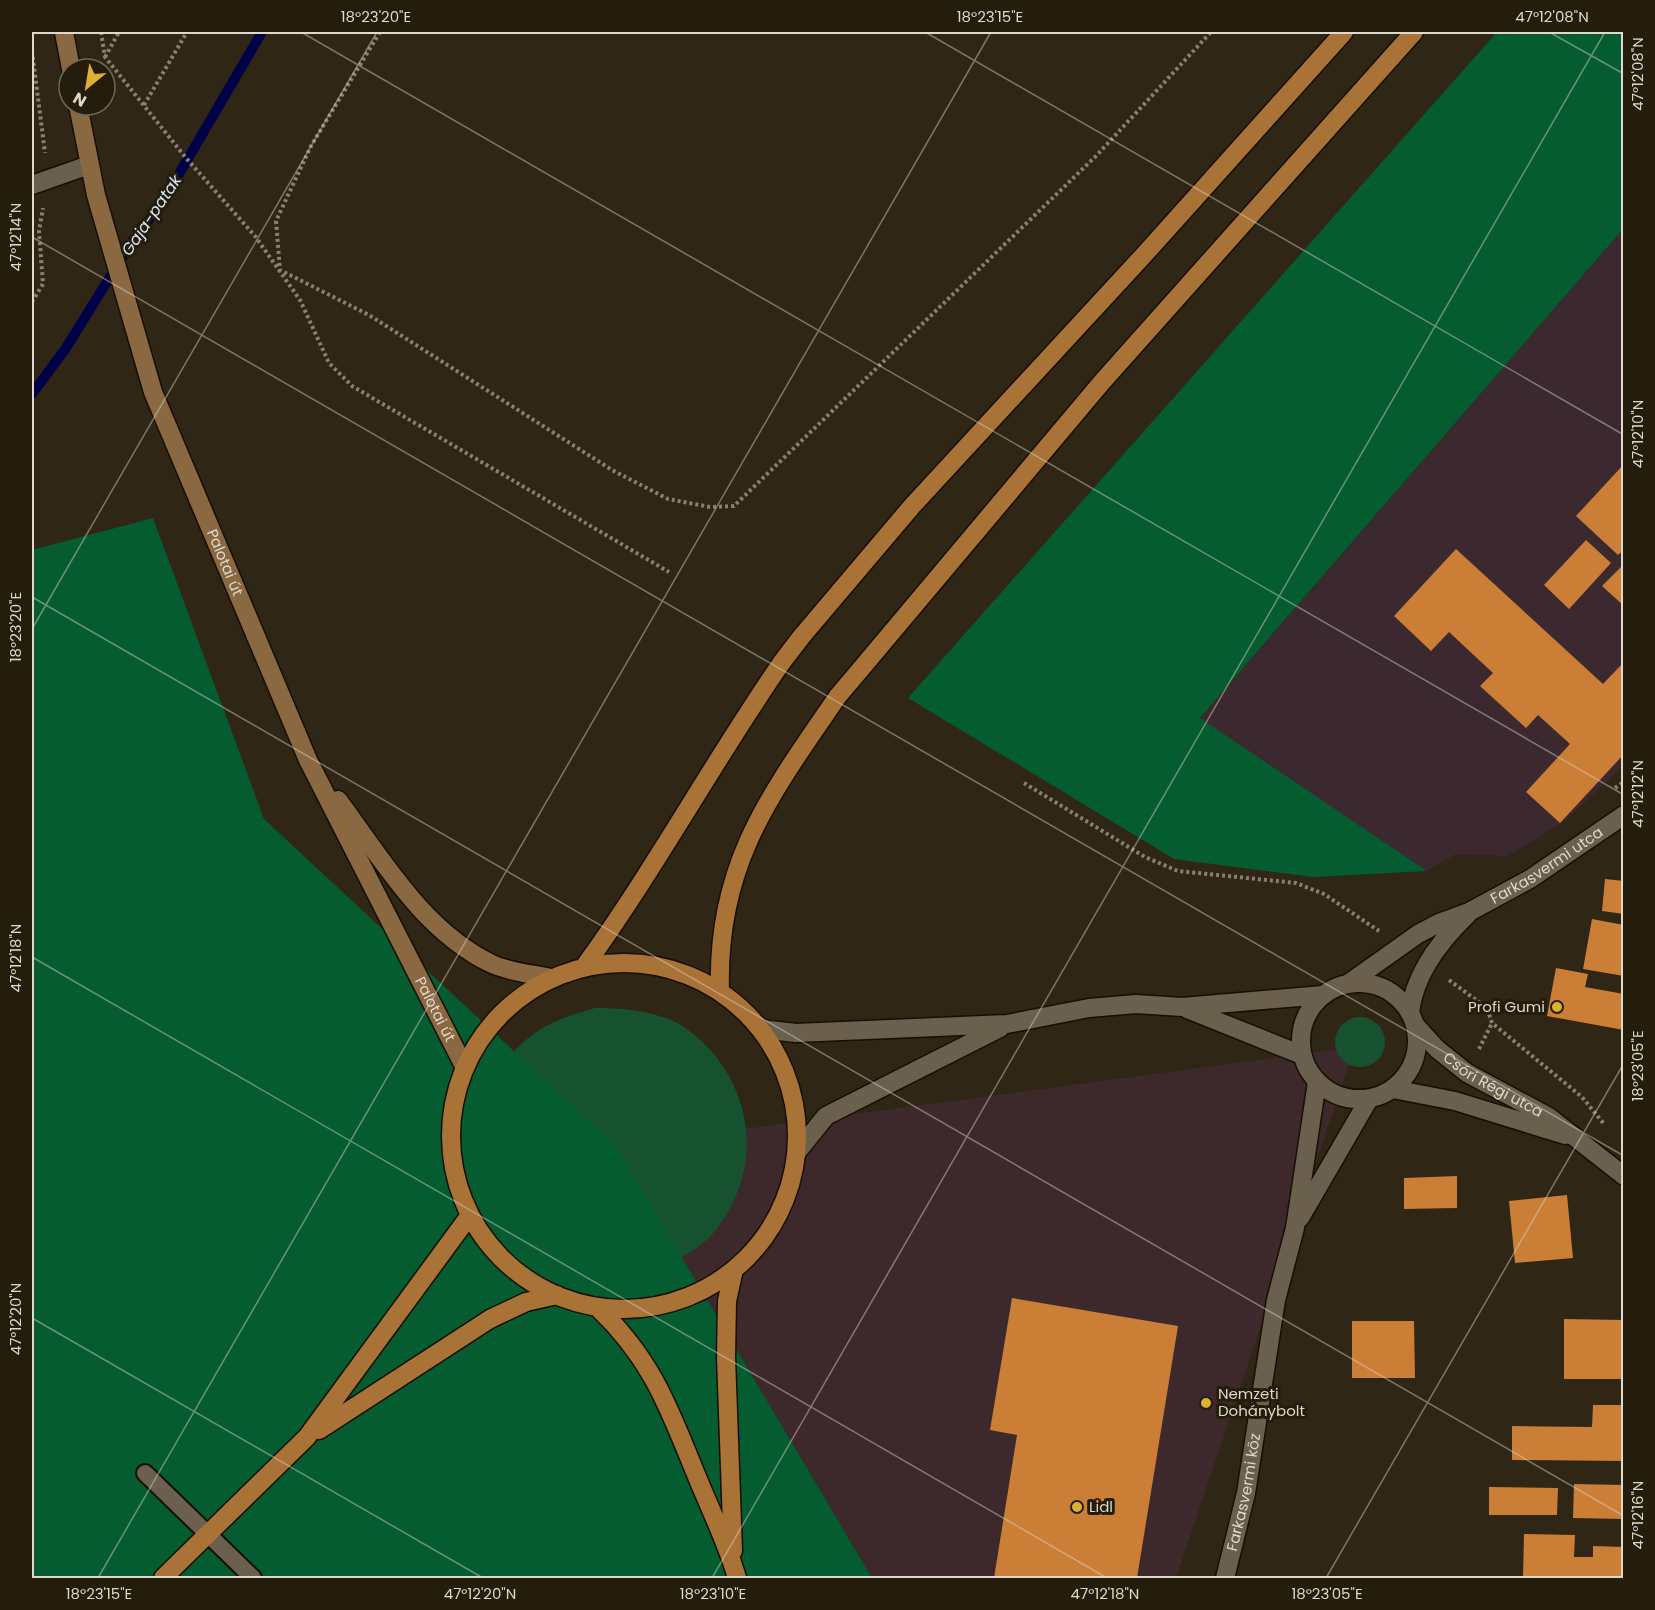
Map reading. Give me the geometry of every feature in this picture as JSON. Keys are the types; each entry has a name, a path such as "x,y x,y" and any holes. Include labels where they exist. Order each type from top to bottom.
{"main road":[{"path":"64,32 69,57"},
{"path":"584,967 637,889 729,740 801,636 913,505 1143,256 1344,32"},
{"path":"720,991 718,952 726,900 738,863 756,824 790,766 838,696 1102,382 1414,32"},
{"path":"80,117 88,165"},
{"name":"Palotai út","path":"88,165 144,365 157,403 308,760 464,1066"},
{"name":"Palotai út","path":"308,760 422,912 469,951 494,965 551,978"},
{"path":"634,962 664,966 720,991 761,1029 789,1082 796,1117 797,1152 793,1179 781,1208 763,1239 733,1274 691,1296 671,1302 637,1308 597,1307 557,1295 527,1280 506,1262 470,1215 457,1183 450,1144 452,1110 464,1066 481,1037 501,1013 535,986 584,967 634,962"},
{"path":"164,1578 307,1437 470,1215"},
{"path":"733,1274 727,1301 726,1357 735,1570"},
{"path":"307,1437 490,1319 526,1302 557,1295"},
{"path":"597,1307 622,1331 642,1357 660,1388 735,1570"}],"street":[{"path":"32,185 88,165"},
{"name":"Farkasvermi utca","path":"1331,991 1357,979 1400,946 1439,923 1470,912 1530,879 1623,815"},
{"name":"Farkasvermi utca","path":"1413,1019 1412,998 1428,965 1450,931 1470,912"},
{"path":"761,1029 796,1033 1007,1024 1089,1008 1136,1004 1182,1007 1331,991 1354,983 1379,987 1400,1000 1413,1019 1418,1044 1414,1061 1406,1077 1393,1089 1369,1099 1341,1096 1317,1082 1302,1055 1301,1039 1304,1023 1312,1008 1331,991"},
{"path":"1182,1007 1302,1055"},
{"name":"Csóri Régi utca","path":"1413,1019 1437,1049 1467,1073 1550,1117 1623,1176"},
{"path":"797,1152 826,1116 1007,1024"},
{"name":"Farkasvermi köz","path":"1225,1578 1246,1493 1276,1300 1295,1228 1317,1082"},
{"name":"Csóri Régi utca","path":"1393,1089 1455,1101 1574,1138"},
{"name":"Farkasvermi köz","path":"1295,1228 1369,1099"}],"lane":[{"path":"145,1473 253,1578"}],"path":[{"path":"101,32 105,57"},
{"path":"105,57 119,32"},
{"path":"144,105 187,32"},
{"path":"280,270 276,221 310,146 380,32"},
{"path":"280,270 369,315 612,470 668,500 710,507 734,506 1097,155 1210,32"},
{"path":"32,51 49,179 39,231 43,284 32,302"},
{"path":"117,72 186,158 255,236 300,300 329,363 352,386 669,572"},
{"path":"1024,783 1145,857 1178,871 1296,882 1324,894 1400,946"},
{"path":"1428,965 1487,1008 1492,1023 1582,1097 1610,1132"}],"shaded area":[{"path":"1623,229 1623,766 1566,820 1508,856 1456,854 1427,871 1200,719"},
{"path":"1355,1047 1176,1578 872,1578 616,1146"}],"green space":[{"path":"1497,32 1623,32 1623,229 1200,718 1427,871 1313,877 1174,859 908,698"},
{"path":"153,518 264,819 616,1146 872,1578 32,1578 32,550"},
{"path":"595,1008 624,1009 652,1014 671,1020 690,1031 713,1053 730,1078 745,1120 747,1142 745,1164 740,1186 731,1207 712,1235 704,1242 687,1254 650,1273 496,1072 518,1047 539,1030 563,1018"},
{"path":"1355,1017 1365,1017 1378,1024 1385,1037 1385,1047 1378,1060 1365,1067 1355,1067 1346,1063 1339,1056 1335,1047 1335,1037 1339,1028 1346,1021"}],"building":[{"path":"1624,464 1624,550 1618,555 1576,516"},
{"path":"1586,540 1611,563 1569,609 1544,585"},
{"path":"1456,549 1603,684 1624,662 1624,754 1560,823 1526,792 1570,744 1538,715 1526,728 1480,686 1493,673 1449,632 1431,651 1394,616"},
{"path":"1624,564 1624,606 1602,586"},
{"path":"1605,879 1624,881 1624,914 1602,911"},
{"path":"1592,919 1624,925 1624,976 1583,969"},
{"path":"1556,968 1588,974 1585,987 1624,994 1624,1030 1547,1016"},
{"path":"1457,1176 1457,1208 1404,1209 1404,1178"},
{"path":"1567,1195 1573,1258 1515,1263 1509,1201"},
{"name":"Lidl","path":"1012,1298 1178,1326 1137,1578 994,1578 1017,1435 990,1430"},
{"path":"1564,1319 1624,1320 1624,1379 1564,1379"},
{"path":"1352,1321 1414,1321 1415,1378 1352,1378"},
{"path":"1593,1405 1624,1405 1624,1461 1512,1460 1512,1426 1592,1427"},
{"path":"1574,1484 1624,1485 1624,1519 1573,1518"},
{"path":"1489,1487 1558,1488 1557,1515 1489,1515"},
{"path":"1524,1534 1575,1535 1574,1557 1593,1557 1593,1546 1624,1547 1624,1578 1523,1578"}],"waterway":[{"name":"Gaja-patak","path":"32,394 66,348 131,243 162,203 262,32"}],"place":[{"name":"Profi Gumi","path":"1557,1007"},
{"name":"Nemzeti Dohánybolt","path":"1206,1403"},
{"name":"Lidl","path":"1077,1507"}]}
